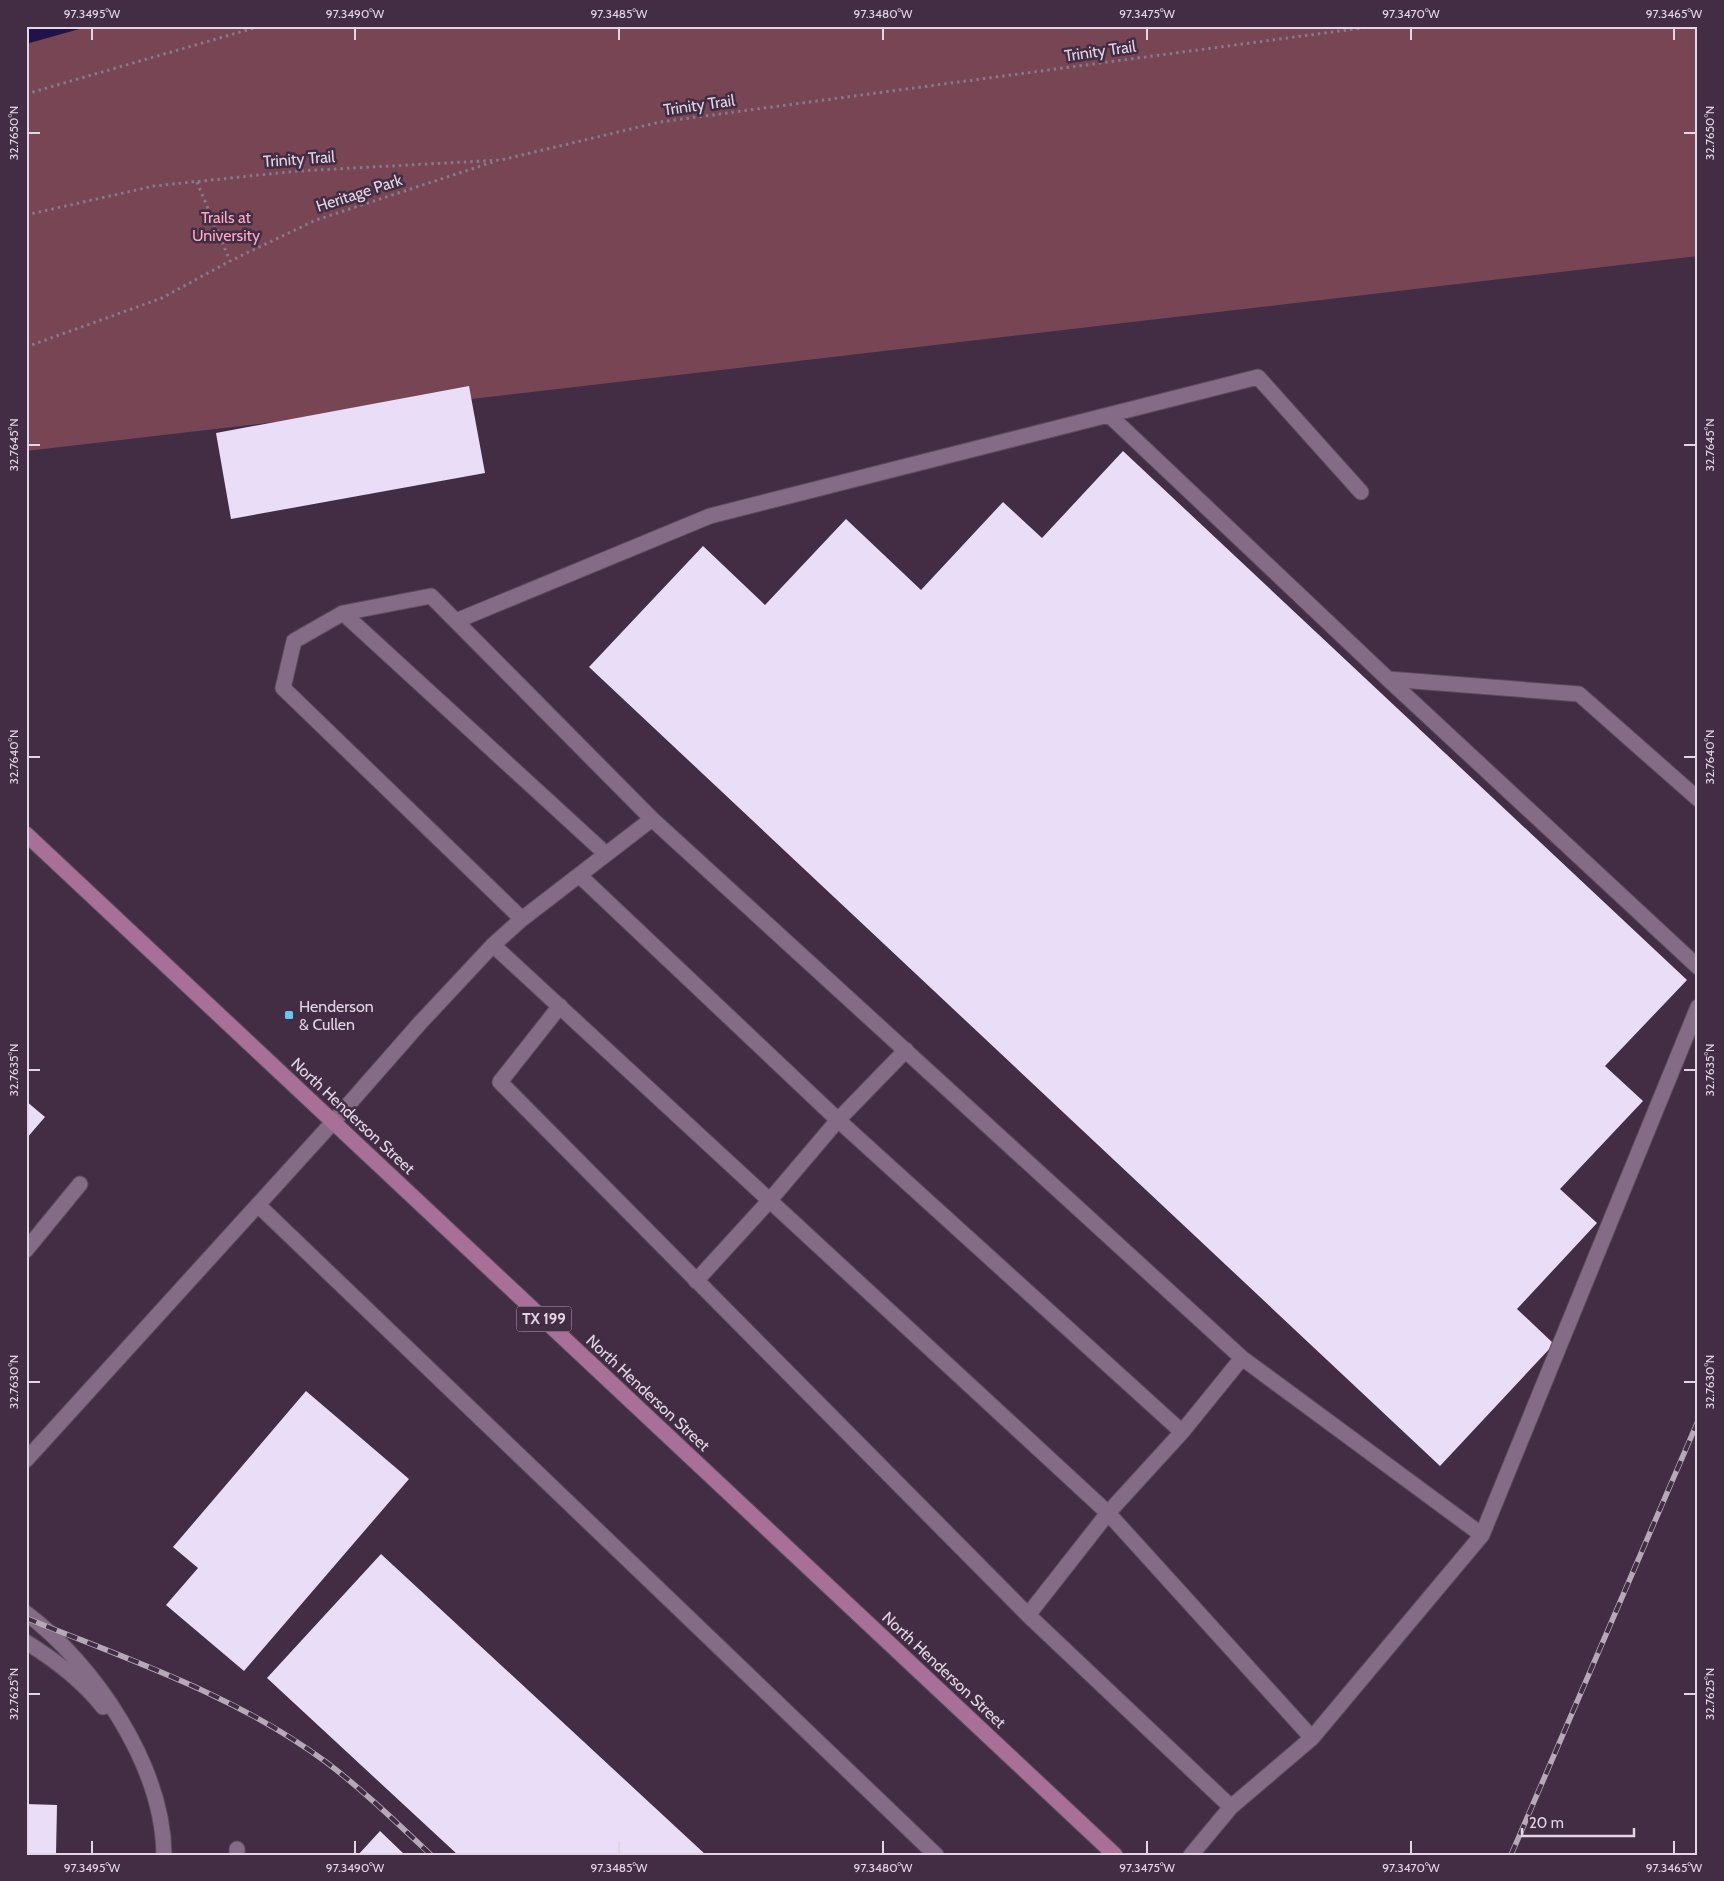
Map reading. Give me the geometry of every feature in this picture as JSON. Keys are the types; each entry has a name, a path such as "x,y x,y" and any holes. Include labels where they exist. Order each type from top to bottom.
{"main road":[{"name":"North Henderson Street","path":"26,834 1115,1855"}],"street":[{"path":"456,621 710,516 1258,377 1361,492"},
{"path":"1109,415 1388,679 1698,967"},
{"path":"522,919 283,688 294,641 343,613 431,596 652,819 1242,1358 1482,1535"},
{"path":"343,613 606,854"},
{"path":"1388,679 1579,694 1698,799"},
{"path":"26,1460 334,1121 420,1023 493,945 522,919 652,819"},
{"path":"579,875 838,1120 1182,1432"},
{"path":"493,945 1108,1513 1312,1738"},
{"path":"560,1006 500,1082 1028,1615 1231,1807"},
{"path":"1190,1855 1231,1807 1312,1738 1482,1535 1698,1007"},
{"path":"696,1281 770,1200 838,1120 906,1050"},
{"path":"26,1250 80,1184"},
{"path":"258,1205 936,1855"},
{"path":"1028,1615 1108,1513 1182,1432 1242,1358"},
{"path":"26,1613 70,1651 96,1683 120,1719 139,1757 159,1810 164,1855"},
{"path":"26,1642 75,1677 121,1728 139,1757"}],"path":[{"path":"26,94 261,26"},
{"name":"Trinity Trail","path":"26,215 154,186 298,171 501,160 660,122 1377,26"},
{"name":"Heritage Park","path":"26,347 162,298 230,261 316,220 501,160"},
{"path":"197,182 230,261"}],"green space":[{"name":"Trails at University","path":"26,26 1698,26 1698,256 26,451"}],"shaded area":[{"path":"26,26 90,26 26,44"}],"building":[{"path":"469,386 485,473 231,519 216,433"},
{"path":"1123,451 1687,980 1605,1066 1643,1101 1560,1189 1597,1223 1517,1309 1554,1344 1440,1466 589,667 703,546 765,605 846,519 921,590 1003,502 1042,538"},
{"path":"26,1101 45,1117 26,1139"},
{"path":"306,1391 409,1479 244,1671 166,1605 198,1568 173,1547"},
{"path":"381,1554 706,1855 458,1855 267,1678"},
{"path":"26,1804 57,1805 56,1855 26,1855"},
{"path":"380,1831 405,1855 358,1855"}],"railway":[{"path":"1511,1855 1698,1421"},
{"path":"26,1618 142,1664 219,1698 256,1717 291,1738 340,1773 380,1807 431,1855"}],"place":[{"name":"Henderson & Cullen","path":"289,1015"}]}
